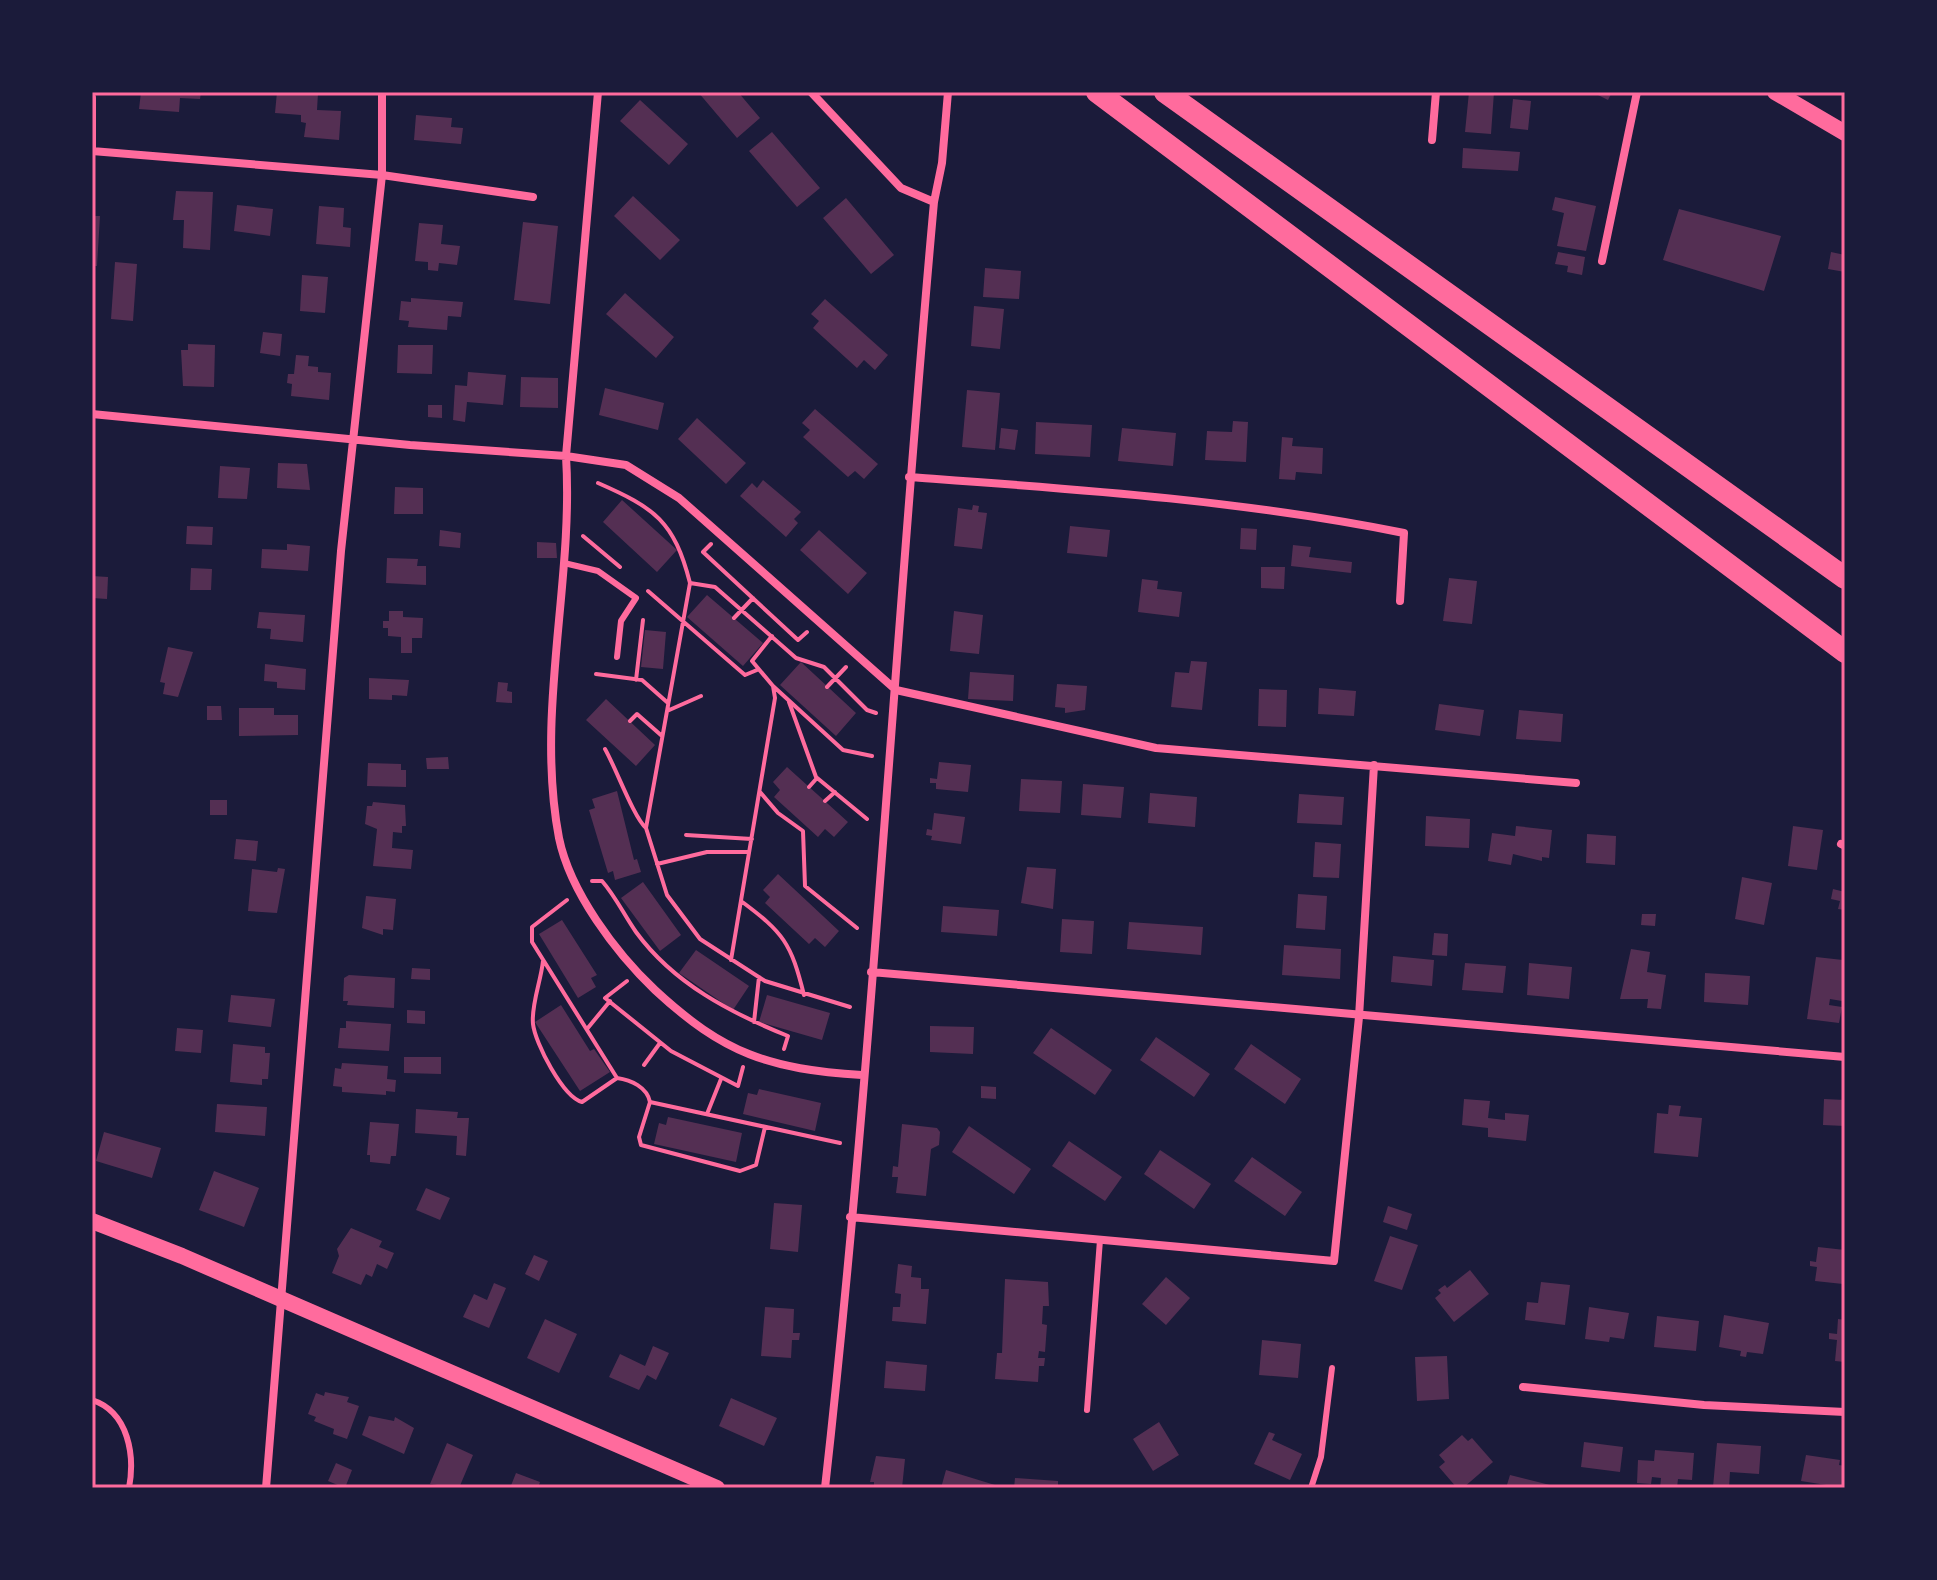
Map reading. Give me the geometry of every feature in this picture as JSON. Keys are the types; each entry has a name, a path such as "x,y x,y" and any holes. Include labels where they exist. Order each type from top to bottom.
{"highway":[{"path":"1097,92 1845,652"},
{"path":"1165,92 1845,578"}],"main road":[{"path":"1775,92 1845,133"},
{"path":"92,1221 283,1299 717,1488"}],"street":[{"path":"266,1488 352,440 382,175 382,92"},
{"path":"598,92 566,456 570,511 553,735 560,841 584,899 616,950 699,1029 747,1054 805,1071 862,1075"},
{"path":"811,92 901,188 934,202"},
{"path":"825,1488 896,690 909,477 934,202 942,163 948,92"},
{"path":"1432,140 1436,92"},
{"path":"1602,261 1637,92"},
{"path":"92,98 92,151 382,175 533,197"},
{"path":"92,414 352,440 566,456 626,465 649,476 679,498 896,690 1156,748 1576,783"},
{"path":"909,477 1104,492 1335,519 1404,533 1400,601"},
{"path":"850,1217 1334,1261 1359,1017 1374,765"},
{"path":"871,972 1359,1017 1845,1057"},
{"path":"1523,1387 1704,1405 1845,1412"}],"lane":[{"path":"564,563 598,571 636,598 621,621 617,657"},
{"path":"1087,1410 1100,1240"},
{"path":"1311,1488 1321,1457 1332,1368"},
{"path":"92,1400 115,1417 130,1441 133,1464 129,1488"}],"path":[{"path":"598,483 639,501 669,529 680,545 690,583 646,828 667,895 700,939 731,960 759,977 804,995 850,1007"},
{"path":"583,536 624,570"},
{"path":"713,542 703,552 798,640 807,632"},
{"path":"636,581 745,675 757,670"},
{"path":"690,583 715,587 796,658 824,667 867,710 876,713"},
{"path":"734,618 753,598"},
{"path":"636,680 643,620"},
{"path":"772,636 752,661 757,670 843,750 872,756"},
{"path":"827,687 846,667"},
{"path":"596,674 636,680 668,703"},
{"path":"731,960 775,698 773,686"},
{"path":"667,711 701,696"},
{"path":"789,702 817,778 867,819"},
{"path":"630,721 637,714 662,736"},
{"path":"605,749 625,784 636,819 646,828"},
{"path":"809,787 817,778"},
{"path":"760,792 778,813 803,831 805,886 857,928"},
{"path":"825,801 835,792"},
{"path":"686,835 752,839"},
{"path":"657,864 707,852 749,852"},
{"path":"592,881 602,881 649,948 683,978 705,997 754,1023 788,1036 784,1049"},
{"path":"572,896 532,927 532,942 617,1078 636,1084 648,1095 650,1102 639,1137 641,1145 740,1171 756,1165 765,1127"},
{"path":"741,901 766,920 789,944 804,995"},
{"path":"543,960 533,1021 541,1049 569,1096 582,1102 617,1078"},
{"path":"620,972 627,981 605,998 660,1043 738,1086 744,1063"},
{"path":"754,1023 759,977"},
{"path":"587,1029 610,1001"},
{"path":"644,1065 660,1043"},
{"path":"707,1114 721,1079"},
{"path":"650,1102 840,1143"}],"building":[{"path":"141,92 201,92 200,99 180,98 179,112 139,109"},
{"path":"277,92 318,93 317,110 341,111 339,140 304,137 306,123 301,122 301,115 275,113"},
{"path":"698,92 738,92 760,118 737,138"},
{"path":"1469,92 1494,92 1491,134 1465,132"},
{"path":"1592,92 1612,92 1608,100"},
{"path":"1513,99 1531,101 1528,130 1510,128"},
{"path":"640,100 688,144 669,165 620,121"},
{"path":"416,115 452,118 451,127 463,128 461,144 414,140"},
{"path":"772,132 820,188 797,207 749,151"},
{"path":"1463,148 1520,152 1518,171 1462,168"},
{"path":"176,191 213,192 210,250 183,248 184,220 173,220"},
{"path":"633,196 680,240 660,260 614,216"},
{"path":"1555,197 1596,206 1586,251 1557,246 1564,213 1552,210"},
{"path":"846,198 894,255 871,274 823,218"},
{"path":"237,205 273,209 270,236 234,231"},
{"path":"319,206 344,208 343,227 351,228 350,247 316,244"},
{"path":"1679,209 1781,236 1764,291 1663,260"},
{"path":"92,216 100,216 97,266 92,266"},
{"path":"523,222 558,226 550,304 514,300"},
{"path":"419,223 443,225 441,244 460,246 457,265 439,263 438,271 428,270 428,262 415,261"},
{"path":"1558,252 1585,257 1582,275 1567,272 1568,266 1555,264"},
{"path":"1831,252 1845,255 1845,272 1828,269"},
{"path":"115,262 137,264 133,321 111,319"},
{"path":"985,268 1021,271 1019,299 983,297"},
{"path":"302,275 328,277 325,313 300,311"},
{"path":"625,293 674,337 656,358 606,314"},
{"path":"411,298 463,302 461,317 448,316 447,330 408,327 409,321 399,320 401,301 411,302"},
{"path":"825,299 888,355 875,370 864,360 857,368 813,328 819,321 811,314"},
{"path":"974,306 1004,309 1000,349 971,346"},
{"path":"263,332 282,334 280,356 260,353"},
{"path":"188,344 215,345 214,387 183,386 181,350 188,350"},
{"path":"398,345 433,345 432,374 397,373"},
{"path":"296,355 309,356 308,366 318,367 318,372 331,373 329,400 291,396 292,384 287,383 288,374 294,374"},
{"path":"468,372 506,375 503,405 467,402 465,422 453,420 455,385 467,386"},
{"path":"521,377 558,378 558,408 520,407"},
{"path":"605,388 664,403 658,430 599,415"},
{"path":"967,390 1000,393 995,450 962,447"},
{"path":"428,405 442,405 442,418 428,417"},
{"path":"815,409 878,464 864,479 855,471 848,477 803,437 810,430 802,423"},
{"path":"697,418 746,463 726,484 678,439"},
{"path":"1233,421 1248,422 1246,462 1205,460 1207,431 1232,432"},
{"path":"1036,422 1092,425 1090,457 1035,454"},
{"path":"1001,428 1018,430 1015,450 999,448"},
{"path":"1122,428 1176,433 1173,466 1118,461"},
{"path":"1282,437 1293,438 1292,446 1323,448 1322,474 1296,472 1295,480 1279,479"},
{"path":"278,463 307,464 310,490 277,488"},
{"path":"220,466 250,468 247,499 218,498"},
{"path":"763,480 801,512 794,519 798,523 786,537 740,496 752,483 757,488"},
{"path":"395,487 423,488 423,514 394,514"},
{"path":"622,500 677,550 657,572 603,522"},
{"path":"973,505 979,506 978,512 987,513 982,549 954,546 958,508 972,510"},
{"path":"187,526 213,527 212,545 186,544"},
{"path":"1070,526 1110,530 1107,557 1067,553"},
{"path":"1241,528 1257,529 1256,550 1240,549"},
{"path":"440,530 461,533 460,548 439,546"},
{"path":"819,530 867,573 848,594 800,550"},
{"path":"537,542 556,543 557,558 537,558"},
{"path":"287,544 310,546 308,571 261,568 262,549 287,550"},
{"path":"1293,545 1311,547 1309,557 1352,562 1351,573 1291,566"},
{"path":"387,558 418,559 417,566 426,566 426,585 386,583"},
{"path":"1261,567 1285,567 1284,589 1261,588"},
{"path":"191,568 212,569 211,590 190,590"},
{"path":"92,576 108,577 107,599 92,598"},
{"path":"1449,578 1477,581 1472,624 1443,621"},
{"path":"1142,579 1158,581 1157,589 1182,592 1179,617 1138,612"},
{"path":"707,595 763,643 743,666 687,617"},
{"path":"389,611 403,611 403,617 423,618 422,638 412,638 412,653 401,653 401,637 388,636 388,628 383,628 383,621 389,621"},
{"path":"954,611 983,615 979,654 950,651"},
{"path":"259,612 305,615 303,642 270,639 271,629 257,628"},
{"path":"645,630 666,632 663,669 641,667"},
{"path":"168,647 193,652 178,697 163,694 165,683 160,682"},
{"path":"1191,661 1207,662 1202,710 1171,707 1175,672 1189,673"},
{"path":"801,662 856,713 836,736 780,685"},
{"path":"265,664 306,669 305,690 277,688 277,682 264,681"},
{"path":"970,672 1014,675 1013,701 968,699"},
{"path":"369,678 409,680 407,696 392,695 392,700 369,699"},
{"path":"498,682 508,683 507,691 512,692 512,703 496,702"},
{"path":"1057,684 1087,686 1085,710 1065,713 1065,708 1055,707"},
{"path":"1319,688 1356,691 1354,716 1318,714"},
{"path":"1259,689 1287,690 1286,727 1258,726"},
{"path":"606,699 655,745 636,766 586,720"},
{"path":"1439,704 1484,710 1480,736 1435,730"},
{"path":"207,706 221,706 222,720 207,720"},
{"path":"239,708 274,708 274,715 298,715 298,735 239,736"},
{"path":"1519,710 1563,714 1561,742 1516,739"},
{"path":"448,757 449,769 427,769 426,758"},
{"path":"939,762 971,765 968,792 936,789 936,783 930,783 930,778 937,779"},
{"path":"368,763 401,764 401,770 406,770 406,787 367,786"},
{"path":"787,767 848,822 834,837 825,829 818,837 774,797 780,790 773,782"},
{"path":"1021,779 1062,781 1060,813 1019,811"},
{"path":"1083,784 1124,787 1121,818 1081,815"},
{"path":"617,791 634,860 637,859 641,872 615,880 613,871 608,873 589,810 595,808 592,799"},
{"path":"1150,793 1197,797 1195,827 1148,823"},
{"path":"1299,794 1344,797 1342,825 1297,823"},
{"path":"210,800 227,800 227,815 210,815"},
{"path":"373,802 405,805 406,826 402,826 402,833 393,832 392,848 413,850 411,869 373,866 377,829 365,824 367,806 372,806"},
{"path":"934,813 965,817 961,844 931,840 932,836 926,835 927,829 932,830"},
{"path":"1426,816 1470,819 1469,848 1425,846"},
{"path":"1516,826 1552,830 1549,858 1542,857 1542,861 1513,854 1511,865 1488,861 1492,833 1515,836"},
{"path":"1793,826 1823,830 1817,870 1788,866"},
{"path":"1587,834 1616,836 1615,865 1586,863"},
{"path":"236,839 258,841 256,861 234,859"},
{"path":"1315,842 1341,844 1339,878 1313,877"},
{"path":"1027,867 1056,869 1053,909 1021,903"},
{"path":"278,868 285,869 277,913 248,911 252,869 277,872"},
{"path":"778,874 839,931 825,947 815,938 809,944 765,903 770,897 763,890"},
{"path":"1742,877 1772,883 1764,925 1735,919"},
{"path":"643,882 681,935 660,951 621,898"},
{"path":"1833,889 1845,892 1845,910 1838,909 1840,901 1831,899"},
{"path":"1298,894 1327,896 1325,930 1296,928"},
{"path":"366,896 396,899 393,930 383,929 383,935 362,928"},
{"path":"943,906 999,910 997,936 941,932"},
{"path":"1642,914 1656,914 1655,926 1641,925"},
{"path":"1062,919 1094,921 1092,954 1060,952"},
{"path":"562,920 597,975 591,978 596,987 578,998 539,934"},
{"path":"1129,922 1203,927 1201,955 1127,949"},
{"path":"1434,933 1448,934 1447,956 1432,955"},
{"path":"1284,945 1341,949 1340,979 1282,975"},
{"path":"1631,949 1650,952 1647,972 1666,975 1661,1009 1647,1008 1648,999 1620,999"},
{"path":"696,950 749,986 733,1010 679,973"},
{"path":"1393,956 1434,960 1432,986 1391,982"},
{"path":"1816,957 1843,960 1842,1001 1830,999 1829,1005 1842,1007 1839,1023 1807,1019"},
{"path":"1465,963 1506,966 1503,993 1462,990"},
{"path":"1529,963 1572,967 1569,999 1527,995"},
{"path":"412,968 430,969 430,980 411,979"},
{"path":"1705,973 1750,976 1748,1005 1704,1002"},
{"path":"349,975 395,978 394,1008 347,1005 348,1001 343,1001 344,978"},
{"path":"231,995 275,999 271,1027 228,1022"},
{"path":"767,995 830,1013 822,1040 759,1022"},
{"path":"561,1005 590,1051 594,1049 610,1072 580,1091 535,1022"},
{"path":"407,1010 425,1011 425,1024 407,1023"},
{"path":"346,1021 391,1024 389,1051 338,1048 340,1028 346,1028"},
{"path":"930,1026 974,1027 973,1054 930,1052"},
{"path":"177,1028 203,1030 201,1053 175,1051"},
{"path":"1051,1028 1112,1070 1095,1095 1033,1053"},
{"path":"1156,1037 1210,1074 1194,1097 1140,1060"},
{"path":"233,1044 265,1047 265,1053 270,1053 268,1079 262,1079 262,1085 230,1082"},
{"path":"1251,1044 1301,1079 1285,1104 1234,1069"},
{"path":"404,1057 441,1057 441,1074 404,1073"},
{"path":"342,1063 388,1066 387,1079 396,1080 395,1092 386,1091 386,1095 342,1092 342,1087 333,1086 335,1068 341,1069"},
{"path":"981,1086 996,1087 996,1099 981,1098"},
{"path":"759,1089 821,1103 815,1131 743,1114 748,1093 757,1095"},
{"path":"1464,1099 1490,1101 1488,1118 1505,1120 1505,1113 1529,1115 1526,1141 1488,1137 1488,1128 1462,1125"},
{"path":"1824,1099 1845,1100 1845,1126 1823,1125"},
{"path":"217,1104 267,1107 265,1136 215,1132"},
{"path":"1669,1105 1681,1106 1679,1116 1702,1118 1698,1157 1654,1153 1657,1113 1668,1114"},
{"path":"416,1109 458,1112 457,1118 469,1118 466,1156 456,1155 457,1136 415,1133"},
{"path":"668,1117 742,1133 736,1162 654,1144 659,1123 666,1125"},
{"path":"370,1122 399,1124 396,1156 391,1156 390,1164 370,1162 370,1155 367,1155"},
{"path":"902,1124 937,1128 940,1132 939,1145 931,1149 926,1196 896,1193 898,1177 892,1177 893,1166 898,1167"},
{"path":"969,1126 1031,1169 1014,1194 952,1152"},
{"path":"104,1132 161,1148 152,1178 96,1161"},
{"path":"1069,1141 1122,1177 1105,1201 1052,1166"},
{"path":"1160,1150 1211,1184 1194,1209 1144,1174"},
{"path":"1252,1157 1302,1192 1285,1216 1234,1181"},
{"path":"214,1171 259,1188 244,1227 199,1210"},
{"path":"426,1188 450,1198 440,1220 416,1210"},
{"path":"774,1203 802,1205 798,1252 770,1249"},
{"path":"1388,1206 1412,1214 1407,1230 1383,1222"},
{"path":"351,1228 382,1241 379,1247 394,1253 387,1269 377,1264 372,1277 366,1274 361,1285 332,1273 339,1256 337,1249"},
{"path":"1390,1236 1418,1245 1402,1290 1374,1281"},
{"path":"1818,1247 1845,1250 1843,1284 1815,1281 1817,1267 1810,1266 1810,1261 1816,1262"},
{"path":"534,1255 548,1261 539,1281 525,1274"},
{"path":"898,1264 912,1266 911,1277 921,1278 921,1289 929,1289 926,1324 892,1321 893,1307 900,1307 901,1294 895,1293"},
{"path":"1470,1270 1489,1294 1454,1322 1435,1298 1441,1293 1438,1290 1445,1285 1447,1288"},
{"path":"1166,1277 1190,1298 1166,1325 1142,1304"},
{"path":"1005,1279 1048,1282 1049,1306 1043,1306 1042,1324 1047,1325 1045,1352 1039,1351 1038,1358 1045,1358 1044,1366 1039,1366 1038,1382 995,1379 997,1353 1002,1353"},
{"path":"1541,1282 1570,1285 1565,1325 1525,1320 1527,1302 1538,1303"},
{"path":"494,1283 506,1288 489,1328 463,1317 474,1294 487,1300"},
{"path":"765,1307 794,1309 793,1333 800,1333 799,1340 792,1340 791,1358 761,1356"},
{"path":"1589,1307 1629,1313 1624,1339 1610,1337 1609,1342 1585,1339"},
{"path":"1724,1315 1769,1323 1763,1354 1747,1352 1746,1357 1740,1356 1741,1351 1719,1347"},
{"path":"1657,1316 1699,1321 1696,1351 1654,1347"},
{"path":"545,1319 577,1334 559,1373 527,1358"},
{"path":"1838,1319 1845,1320 1845,1362 1835,1361 1837,1340 1829,1339 1829,1333 1837,1334"},
{"path":"1262,1340 1301,1344 1298,1378 1259,1375"},
{"path":"653,1346 669,1353 656,1380 647,1375 639,1390 609,1377 620,1354 645,1366"},
{"path":"1447,1356 1449,1399 1417,1401 1415,1357"},
{"path":"886,1361 927,1365 925,1391 884,1388"},
{"path":"325,1392 349,1397 347,1402 359,1406 347,1439 333,1434 334,1429 314,1421 316,1417 308,1414 316,1393 324,1396"},
{"path":"731,1398 777,1418 764,1446 719,1426"},
{"path":"369,1416 394,1421 395,1417 414,1428 404,1454 362,1435"},
{"path":"1159,1422 1179,1455 1153,1471 1133,1439"},
{"path":"1269,1432 1275,1434 1272,1440 1302,1454 1290,1480 1254,1464"},
{"path":"1462,1435 1468,1441 1472,1438 1493,1462 1463,1488 1457,1488 1439,1467 1445,1462 1439,1455"},
{"path":"1584,1442 1623,1447 1620,1472 1581,1467"},
{"path":"447,1443 473,1455 459,1488 430,1484"},
{"path":"1717,1443 1761,1446 1759,1474 1730,1472 1729,1488 1713,1487"},
{"path":"1655,1450 1694,1453 1692,1480 1678,1479 1677,1488 1660,1488 1661,1478 1652,1477 1651,1484 1637,1483 1638,1460 1654,1461"},
{"path":"1806,1455 1840,1460 1839,1465 1845,1466 1845,1488 1801,1481"},
{"path":"876,1456 905,1459 902,1488 874,1488 874,1482 870,1482"},
{"path":"336,1463 352,1470 345,1488 328,1481"},
{"path":"946,1470 995,1485 994,1488 941,1488"},
{"path":"516,1473 540,1482 538,1488 510,1488"},
{"path":"1510,1475 1550,1485 1549,1488 1506,1488"},
{"path":"1015,1478 1058,1481 1058,1488 1014,1488"}]}
